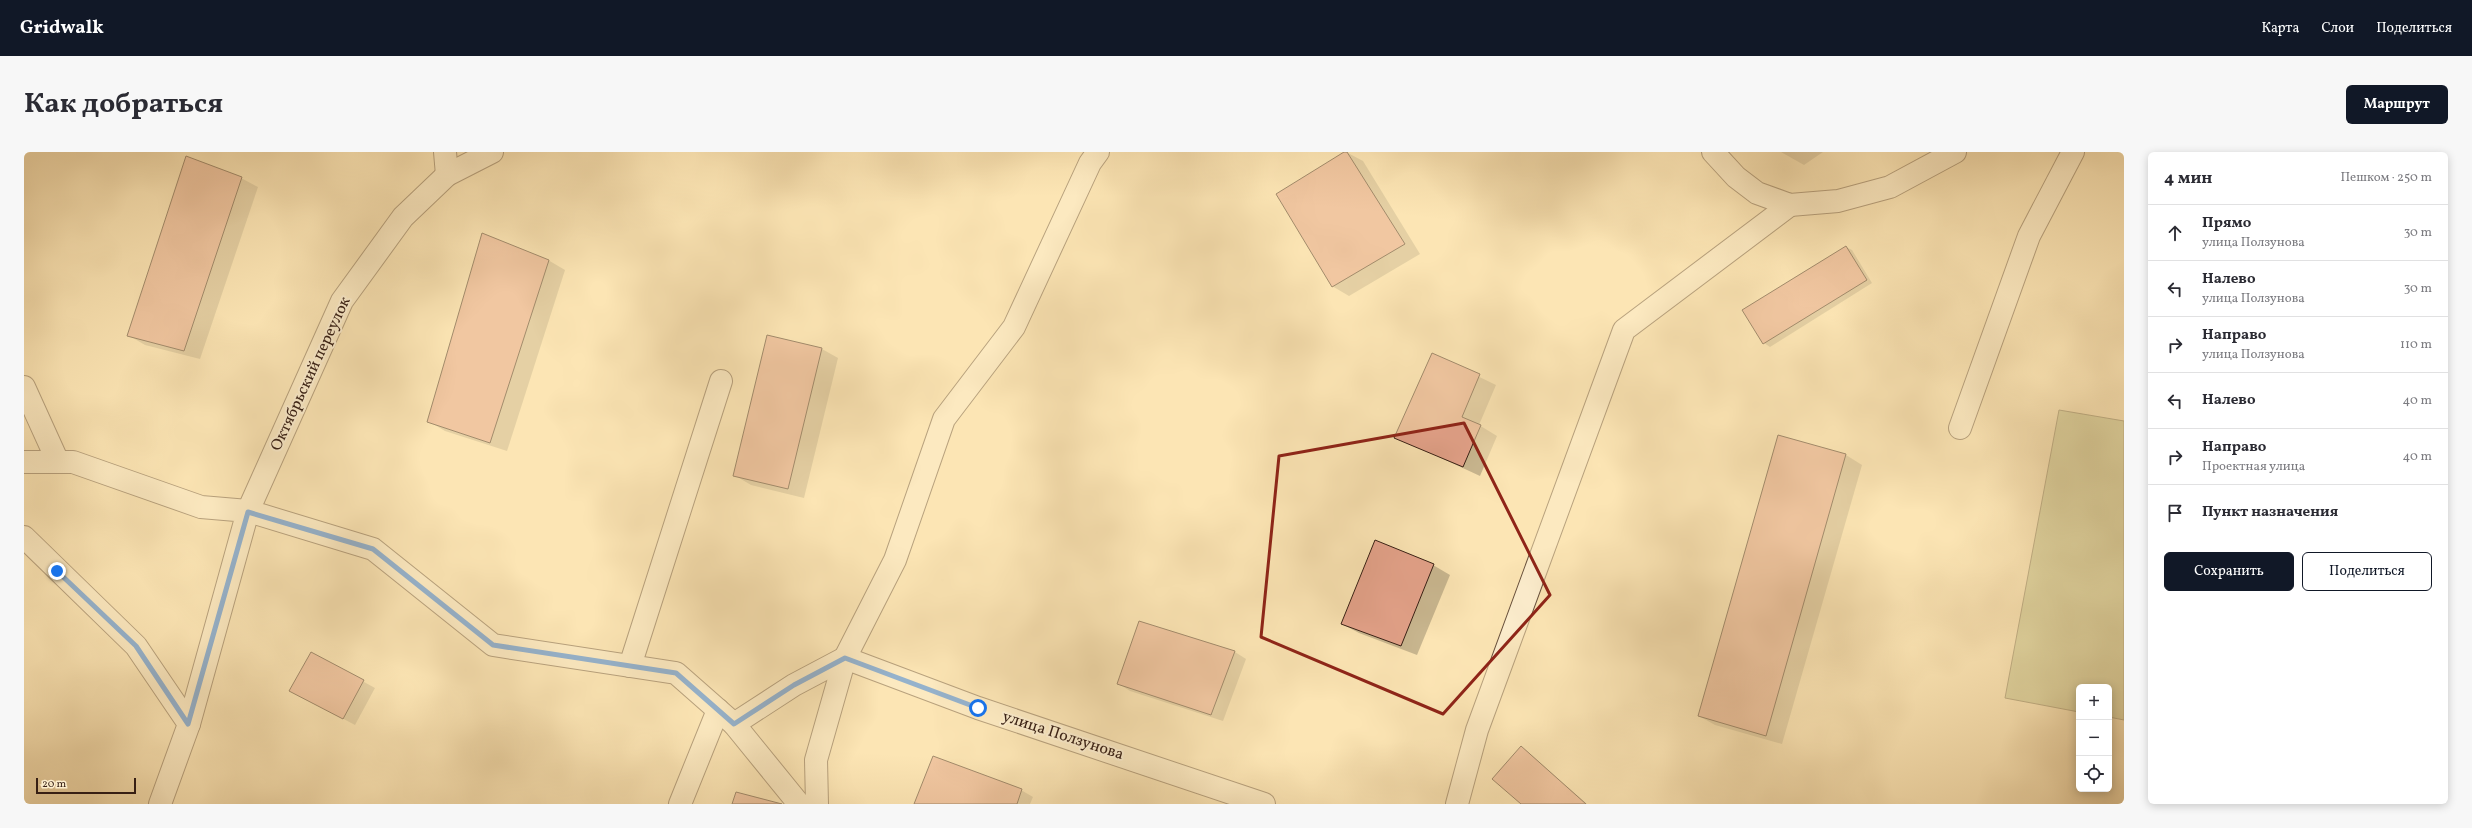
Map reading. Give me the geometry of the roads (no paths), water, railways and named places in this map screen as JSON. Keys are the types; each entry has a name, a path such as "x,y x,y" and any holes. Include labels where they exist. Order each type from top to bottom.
{"street":[{"path":"445,152 447,175"},
{"name":"Октябрьский переулок","path":"160,804 188,724 248,512 342,301 403,217 447,175 492,152"},
{"path":"817,804 816,760 845,658 895,560 944,418 1014,327 1090,163 1098,152"},
{"path":"1713,152 1736,177 1757,193 1790,205 1838,201 1890,187 1954,152"},
{"path":"1960,428 2030,236 2073,152"},
{"path":"1457,804 1477,730 1624,330 1790,205"},
{"path":"630,666 721,381"},
{"path":"24,387 58,462"},
{"path":"24,462 73,462 201,507 248,512 373,549 493,645 676,673 726,717 799,804"},
{"path":"24,537 136,646 188,724"},
{"path":"680,804 726,717 794,685 845,658"},
{"name":"улица Ползунова","path":"845,658 978,708 1264,804"}]}
